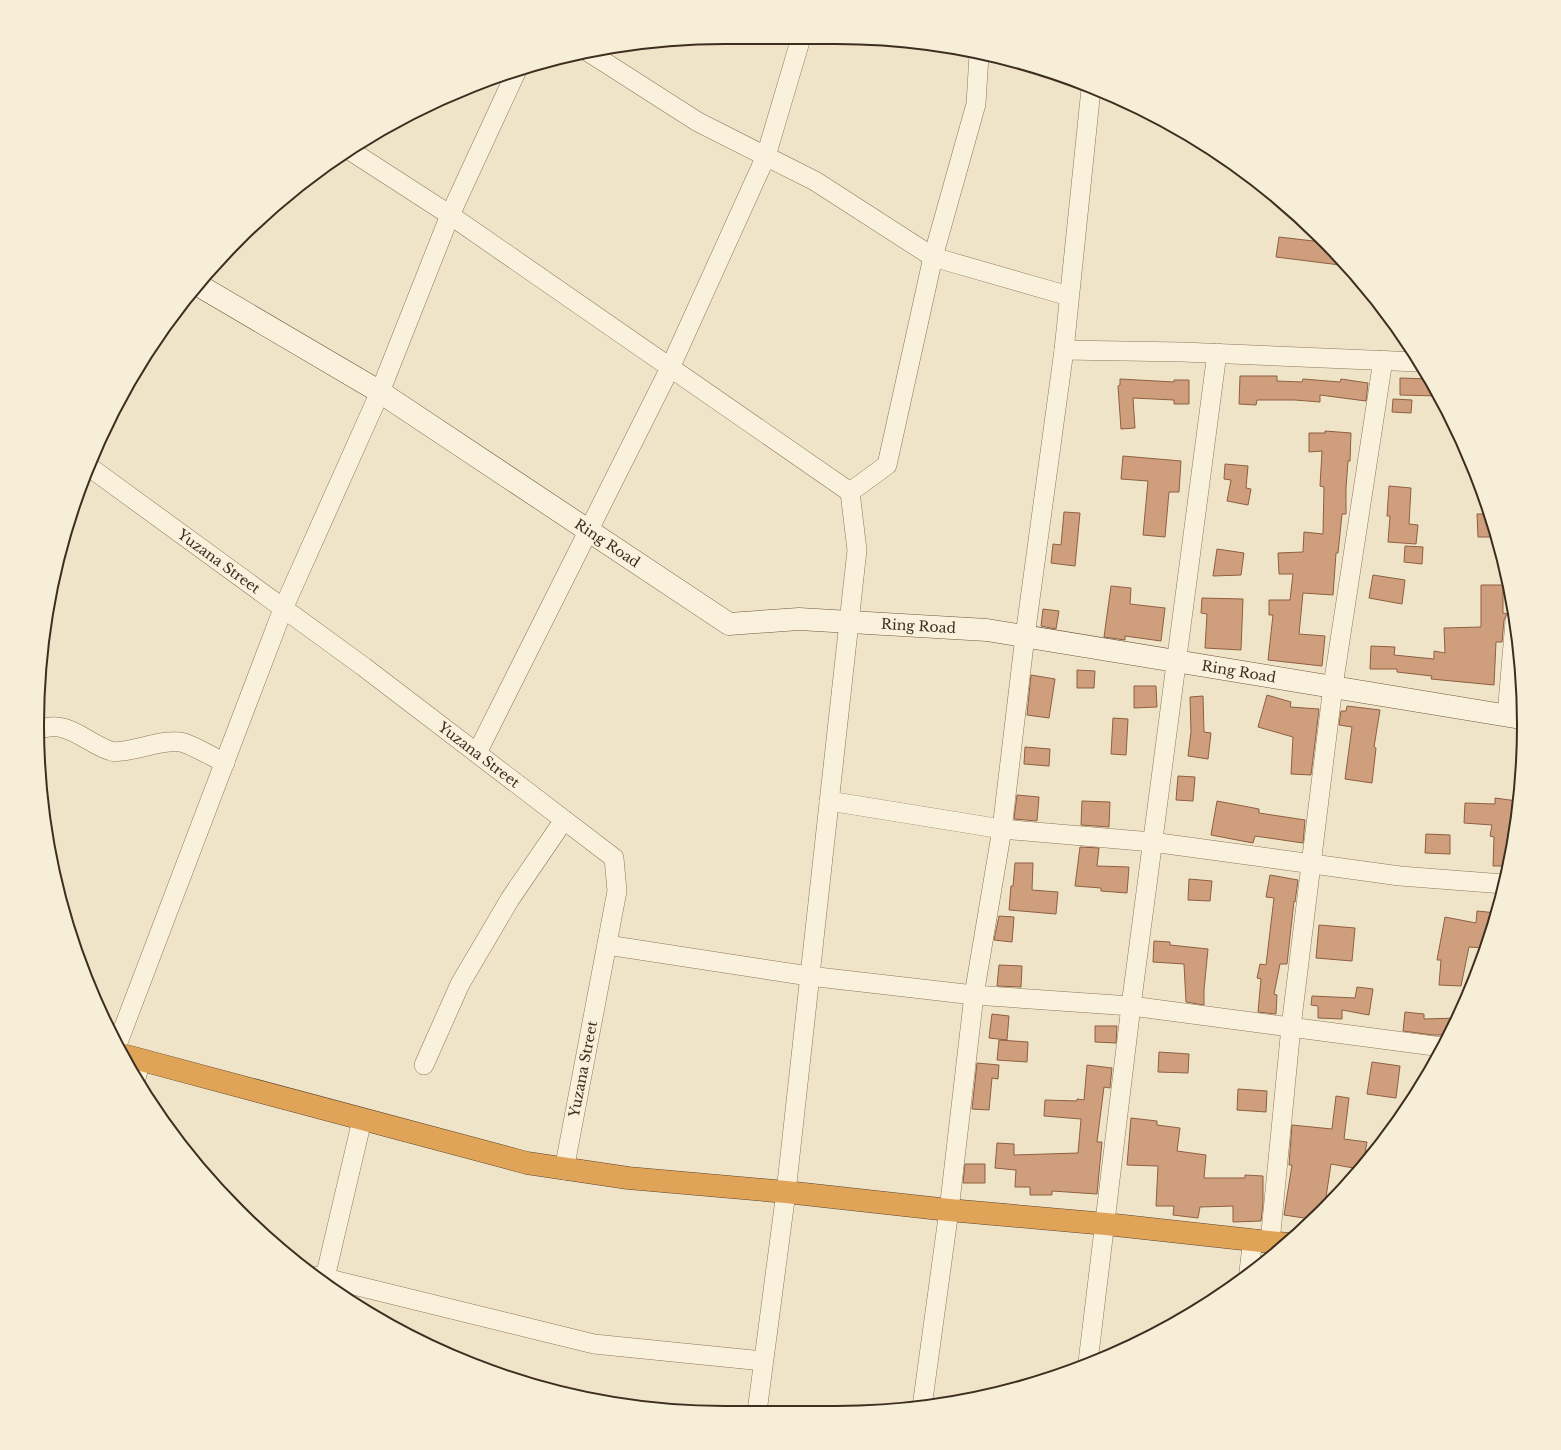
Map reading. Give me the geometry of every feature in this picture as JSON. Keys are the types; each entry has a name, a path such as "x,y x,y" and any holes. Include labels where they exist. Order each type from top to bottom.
{"highway":[{"path":"134,1064 362,1120 527,1163 564,1170 628,1178 786,1192 1270,1242"}],"street":[{"path":"477,753 670,368 766,156 799,44"},
{"path":"596,56 698,122 815,181 933,256 1070,296"},
{"path":"850,492 887,465 933,256 976,104 979,59"},
{"path":"120,1037 283,609 380,392 450,215 512,78"},
{"path":"923,1400 949,1210 974,995 1002,828 1025,636 1064,350 1091,94"},
{"path":"355,154 450,215 850,492 858,550 809,976 786,1192 758,1406"},
{"name":"Ring Road","path":"203,288 380,392 729,624 799,619 987,630 1514,716"},
{"path":"1064,350 1217,353 1411,362"},
{"path":"1089,1357 1106,1224 1131,1006 1217,353"},
{"path":"1258,1259 1270,1242 1291,1027 1333,686 1383,360"},
{"name":"Yuzana Street","path":"94,470 364,667 614,858 617,891 564,1170"},
{"path":"1514,716 1515,667"},
{"path":"44,728 54,726 82,735 99,747 113,752 133,750 168,742 182,742 225,763"},
{"path":"829,801 1002,828 1152,842 1400,876 1498,884"},
{"path":"424,1065 460,984 510,899 564,820"},
{"path":"607,945 809,976 974,995 1131,1006 1436,1046"},
{"path":"323,1274 362,1120"},
{"path":"332,1280 594,1344 763,1361"}],"building":[{"path":"1279,237 1316,241 1338,265 1276,257"},
{"path":"1240,376 1277,376 1277,381 1302,382 1303,379 1340,382 1341,379 1368,383 1366,401 1320,395 1320,402 1295,400 1257,400 1256,405 1239,404"},
{"path":"1400,378 1422,379 1432,396 1400,395"},
{"path":"1120,379 1174,382 1174,380 1189,380 1189,404 1174,404 1174,400 1133,398 1135,428 1121,429 1118,386 1120,385"},
{"path":"1393,399 1412,400 1411,413 1392,412"},
{"path":"1325,431 1351,433 1350,461 1348,461 1346,488 1346,514 1342,514 1338,553 1336,553 1333,595 1303,593 1299,634 1325,636 1322,666 1268,660 1273,615 1269,615 1269,600 1290,600 1293,574 1279,574 1278,553 1303,552 1304,532 1323,534 1324,487 1320,486 1322,451 1309,452 1309,433 1325,433"},
{"path":"1123,456 1181,461 1179,492 1169,492 1165,537 1143,535 1148,481 1121,479"},
{"path":"1225,464 1248,466 1246,488 1251,489 1248,505 1227,501 1231,480 1224,479"},
{"path":"1389,486 1411,488 1409,524 1418,525 1416,544 1388,542 1390,516 1387,516"},
{"path":"1064,512 1080,513 1075,566 1051,563 1053,544 1061,545"},
{"path":"1477,514 1483,514 1490,537 1478,537"},
{"path":"1405,546 1423,547 1422,564 1404,562"},
{"path":"1217,549 1244,553 1241,575 1213,576"},
{"path":"1373,575 1405,580 1402,604 1369,598"},
{"path":"1481,585 1502,585 1503,613 1507,614 1504,620 1502,642 1496,642 1494,685 1431,679 1432,676 1397,672 1397,669 1370,669 1371,646 1395,647 1394,655 1434,659 1434,651 1445,653 1444,628 1481,627"},
{"path":"1111,586 1131,588 1130,604 1165,608 1161,641 1125,636 1125,640 1104,637"},
{"path":"1202,598 1243,599 1241,650 1205,648 1207,614 1201,613"},
{"path":"1043,609 1059,611 1056,629 1041,626"},
{"path":"1077,670 1095,671 1094,688 1077,688"},
{"path":"1031,675 1055,679 1049,718 1027,715"},
{"path":"1134,686 1156,686 1157,707 1134,708"},
{"path":"1267,695 1291,702 1290,707 1319,709 1311,775 1291,774 1293,737 1258,727"},
{"path":"1203,696 1204,732 1211,733 1208,759 1188,756 1191,732 1190,697"},
{"path":"1347,706 1380,710 1374,747 1376,748 1372,783 1345,779 1352,727 1339,725 1341,711 1346,711"},
{"path":"1113,718 1128,719 1126,755 1111,754"},
{"path":"1025,747 1050,749 1049,766 1024,764"},
{"path":"1178,776 1195,777 1193,801 1176,800"},
{"path":"1017,795 1039,797 1037,821 1014,819"},
{"path":"1495,798 1513,800 1502,866 1493,866 1494,837 1490,836 1492,825 1464,823 1465,803 1495,804"},
{"path":"1082,801 1110,802 1109,827 1081,825"},
{"path":"1217,801 1259,809 1259,813 1305,820 1303,843 1255,836 1253,843 1211,835"},
{"path":"1426,834 1450,835 1450,854 1425,853"},
{"path":"1080,847 1099,848 1097,866 1129,867 1127,893 1101,891 1101,888 1075,886"},
{"path":"1015,863 1033,863 1032,890 1058,892 1056,914 1009,910"},
{"path":"1270,875 1298,880 1295,902 1294,901 1287,964 1280,964 1274,994 1277,995 1276,1014 1258,1012 1261,979 1257,978 1260,964 1266,965 1274,898 1266,897"},
{"path":"1189,879 1212,881 1210,901 1188,900"},
{"path":"1477,911 1491,912 1480,948 1469,947 1461,986 1439,985 1441,960 1437,960 1445,917 1476,923"},
{"path":"999,916 1014,917 1012,942 994,940"},
{"path":"1319,925 1355,928 1352,961 1316,958"},
{"path":"1154,941 1170,942 1170,945 1208,949 1204,1005 1186,1002 1184,964 1153,962"},
{"path":"999,965 1022,966 1021,987 997,986"},
{"path":"1357,987 1373,989 1369,1015 1342,1010 1342,1019 1318,1018 1318,1006 1311,1005 1312,996 1355,998"},
{"path":"1405,1012 1424,1014 1424,1019 1451,1018 1442,1035 1403,1031"},
{"path":"992,1014 1009,1016 1007,1040 989,1038"},
{"path":"1095,1026 1117,1026 1116,1043 1095,1042"},
{"path":"999,1040 1028,1042 1027,1062 997,1060"},
{"path":"1159,1052 1189,1054 1188,1073 1158,1072"},
{"path":"1372,1062 1400,1066 1396,1098 1367,1094"},
{"path":"977,1063 999,1065 998,1079 992,1078 989,1110 972,1109"},
{"path":"1087,1065 1112,1068 1110,1088 1104,1087 1097,1142 1102,1142 1097,1194 1052,1191 1052,1195 1030,1195 1030,1187 1015,1187 1016,1170 995,1168 997,1143 1014,1144 1014,1155 1078,1153 1081,1119 1044,1116 1045,1100 1084,1100"},
{"path":"1238,1089 1267,1091 1266,1112 1237,1110"},
{"path":"1336,1096 1349,1098 1344,1139 1367,1142 1365,1153 1353,1168 1331,1164 1326,1198 1306,1218 1284,1215 1292,1165 1289,1165 1292,1125 1332,1129"},
{"path":"1131,1118 1157,1121 1157,1125 1180,1128 1177,1151 1206,1155 1204,1178 1245,1178 1245,1175 1263,1176 1261,1221 1233,1222 1233,1206 1200,1207 1198,1218 1173,1215 1174,1206 1156,1206 1158,1166 1127,1165"},
{"path":"965,1164 985,1164 985,1183 963,1183"}]}
